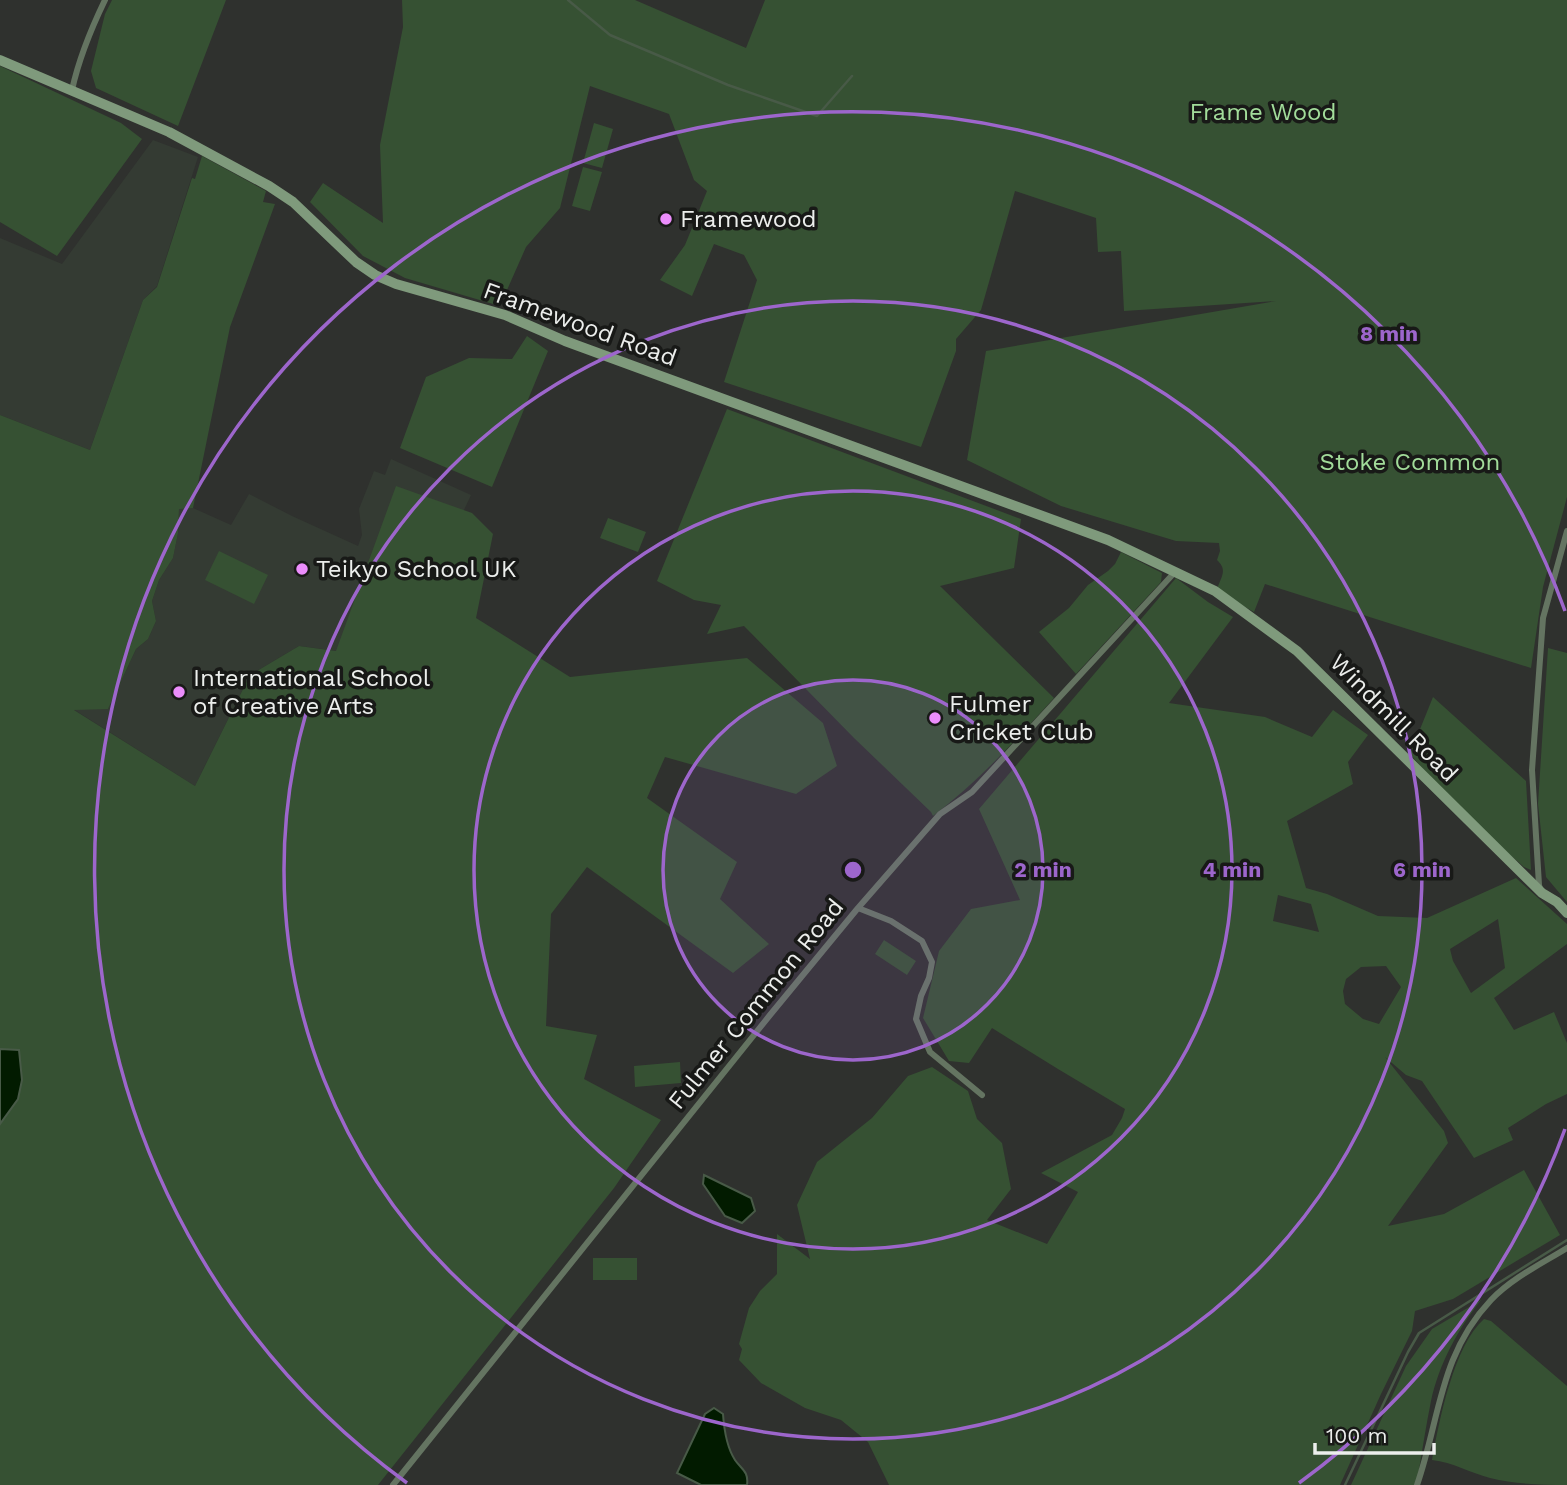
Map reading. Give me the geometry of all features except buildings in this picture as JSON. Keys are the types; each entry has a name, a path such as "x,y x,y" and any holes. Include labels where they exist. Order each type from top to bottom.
{"street":[{"path":"72,90 93,24 105,0"},
{"name":"Framewood Road","path":"0,60 169,132 269,186 293,202 356,262 375,275 396,284 505,315 565,341 1108,540 1175,572"},
{"path":"1542,893 1539,885 1532,770 1543,618 1567,531"},
{"name":"Windmill Road","path":"1175,572 1215,591 1297,651 1542,893 1557,902 1567,913"},
{"name":"Fulmer Common Road","path":"393,1485 858,908 940,814 972,792 1175,572"},
{"path":"858,908 891,921 922,941 932,962 929,978 920,996 916,1019 930,1052 982,1095"},
{"path":"1417,1485 1428,1456 1441,1392 1467,1331 1500,1292 1567,1248"}],"shaded area":[{"path":"153,140 198,157 157,286 143,300 90,450 0,415 0,238 62,264"},
{"name":"Teikyo School UK","path":"391,459 471,495 400,659 299,646 250,675 195,786 73,709 108,709 136,649 148,639 156,621 152,601 159,580 173,558 179,508 193,508 231,525 249,494 358,546 362,535 359,509 374,471 385,475"},
{"path":"0,1049 19,1050 22,1080 18,1099 0,1124"},
{"path":"704,1175 751,1198 755,1211 742,1223 725,1216 703,1184"},
{"path":"714,1408 723,1414 732,1455 746,1473 747,1485 701,1485 677,1473 705,1414"}],"green space":[{"path":"112,0 226,0 178,126 96,88 91,71 105,14"},
{"path":"402,0 635,0 746,48 765,0 1567,0 1567,497 1543,587 1531,668 1265,584 1254,612 1217,589 1223,570 1217,560 1219,543 1176,541 1061,506 967,460 986,351 1276,301 1124,311 1121,251 1098,252 1096,218 1015,191 981,310 956,339 956,351 921,447 724,382 757,280 744,255 714,244 692,296 660,280 685,245 707,191 694,180 669,114 590,86 560,208 526,247 500,306 405,278 363,256 310,202 323,183 383,223 380,145 403,27"},
{"path":"0,66 121,123 142,139 57,256 0,222"},
{"path":"594,123 613,129 602,168 583,163"},
{"path":"202,156 266,191 263,202 275,204 230,327 193,508 179,509 173,558 159,580 152,601 156,621 148,639 136,649 108,709 74,710 195,786 250,675 299,646 336,651 396,486 472,513 493,534 476,618 570,677 747,658 823,723 837,766 796,794 665,757 647,798 737,862 720,899 769,944 733,973 587,867 551,914 546,1026 597,1035 584,1079 661,1120 614,1188 378,1485 0,1485 0,415 90,450 143,300 157,287 192,178 195,179"},
{"path":"583,167 602,172 590,211 572,206"},
{"path":"527,336 548,351 492,487 400,448 426,377 469,358 512,359"},
{"path":"727,409 1021,519 1014,568 940,586 1054,698 981,775 933,816 744,626 707,634 721,605 694,600 657,581"},
{"path":"608,518 646,532 638,552 600,538"},
{"path":"219,551 268,575 254,604 205,580"},
{"path":"1121,552 1162,573 1161,582 1076,674 1039,632 1069,608 1088,585 1108,571"},
{"path":"1176,578 1233,617 1169,703 1265,717 1312,737 1333,710 1368,735 1348,762 1353,784 1287,821 1306,888 1378,916 1427,918 1516,878 1567,924 1567,944 1494,998 1514,1030 1554,1012 1567,1043 1567,1094 1508,1128 1513,1140 1474,1158 1422,1081 1406,1075 1385,1057 1444,1131 1448,1143 1388,1226 1444,1214 1524,1170 1560,1235 1453,1299 1415,1311 1412,1331 1340,1485 889,1485 868,1442 841,1420 805,1408 761,1383 739,1360 742,1349 739,1344 749,1308 760,1291 777,1274 777,1234 810,1259 797,1205 817,1162 872,1118 908,1076 932,1067 968,1091 977,1119 1002,1143 1011,1189 987,1220 1047,1244 1078,1192 1041,1173 1112,1135 1122,1118 1125,1109 992,1028 969,1063 949,1061 923,1018 939,951 971,909 1020,900 979,809","holes":["1278,895 1311,904 1319,932 1273,921","1498,919 1505,968 1471,993 1453,961 1450,949","1386,966 1401,987 1379,1024 1363,1019 1345,1004 1343,991 1346,979 1361,967"]},
{"path":"1548,648 1567,653 1567,902 1546,877 1538,804"},
{"path":"1433,697 1526,781 1531,870 1524,867 1462,813 1410,754"},
{"path":"884,940 916,961 907,975 875,954"},
{"path":"680,1062 681,1083 635,1087 634,1066"},
{"path":"593,1258 637,1258 637,1280 593,1280"},
{"path":"1481,1300 1444,1360 1431,1401 1418,1476 1414,1485 1351,1485 1406,1366 1432,1329"},
{"path":"1484,1319 1491,1321 1567,1386 1567,1485 1499,1480 1432,1460 1456,1365 1473,1331"}],"waterway":[{"path":"568,0 610,35 728,85 817,116 852,76"},
{"path":"1345,1485 1419,1333 1567,1240"}],"place":[{"name":"Framewood","path":"666,219"},
{"name":"Teikyo School UK","path":"302,569"},
{"name":"International School of Creative Arts","path":"179,692"},
{"name":"Fulmer Cricket Club","path":"935,718"}],"park label":[{"name":"Frame Wood","path":"1263,112"},
{"name":"Stoke Common","path":"1410,462"}]}
